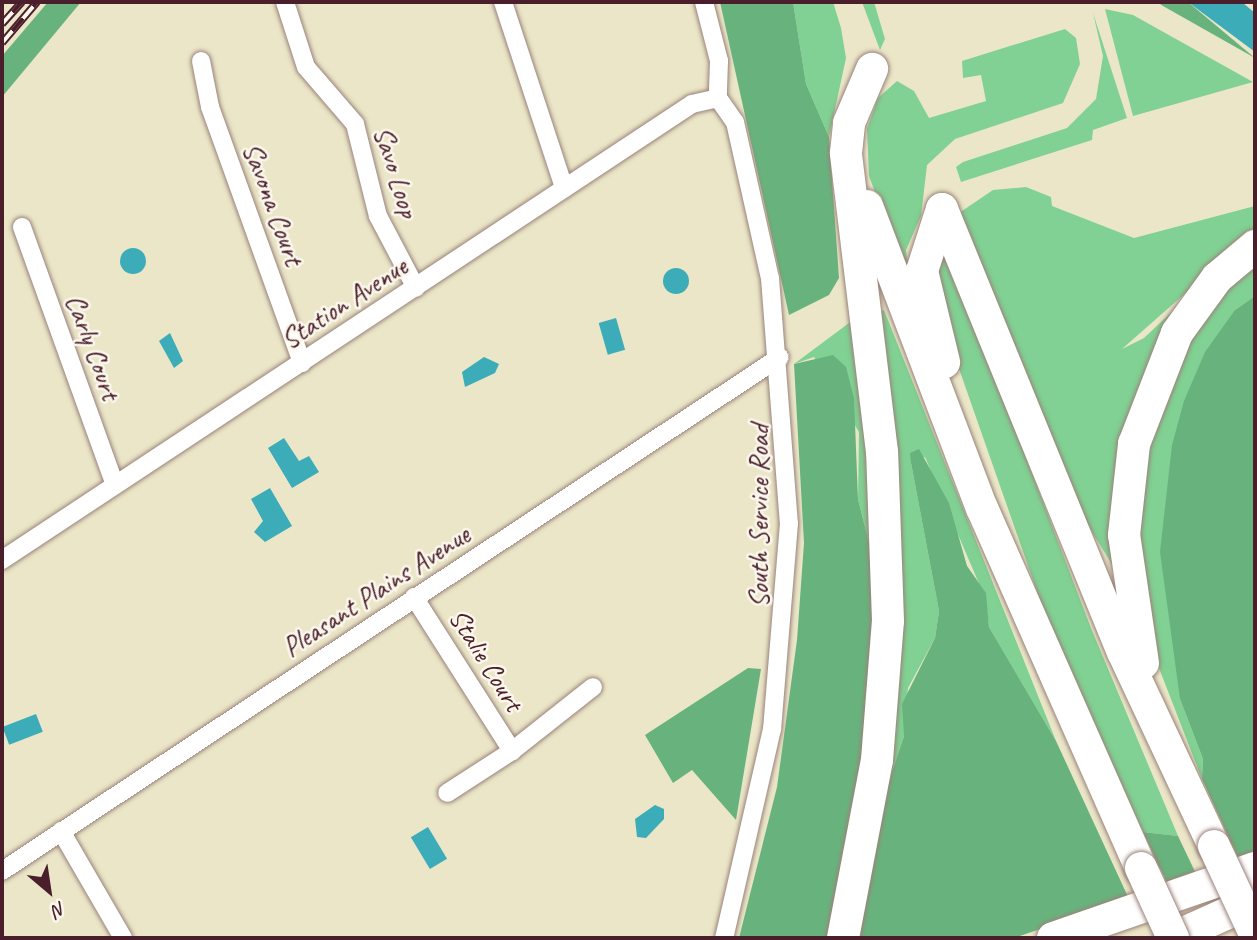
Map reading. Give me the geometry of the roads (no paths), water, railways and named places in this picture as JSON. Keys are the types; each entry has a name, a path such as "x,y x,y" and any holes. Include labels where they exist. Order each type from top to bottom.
{"highway":[{"path":"842,938 877,761 888,621 883,465 846,153 866,83 859,159 871,220 1020,588 1173,938 1255,901"},
{"path":"1020,588 925,295 923,260 942,209 1118,641 1177,760 1255,934"},
{"path":"1177,760 1132,611 1124,536 1130,466 1148,398 1177,333 1217,278 1255,246"},
{"path":"1053,938 1255,868"}],"street":[{"name":"Savo Loop","path":"285,2 306,66 355,124 378,216 416,288"},
{"path":"503,2 564,188"},
{"path":"704,2 719,61 718,98"},
{"name":"Savona Court","path":"201,61 210,107 302,363"},
{"name":"Station Avenue","path":"2,561 692,104 718,98"},
{"name":"South Service Road","path":"718,98 732,113 745,162 780,357 789,523 784,640 764,775 724,938"},
{"name":"Carly Court","path":"22,227 115,485"},
{"name":"Pleasant Plains Avenue","path":"2,871 780,357"},
{"name":"Stalie Court","path":"414,597 512,751"},
{"name":"Stalie Court","path":"447,793 512,751 593,687"},
{"path":"61,831 123,938"}],"water":[{"path":"1188,2 1243,3 1255,13 1255,52"},
{"path":"133,248 142,252 146,261 142,270 133,274 124,270 120,261 124,252"},
{"path":"676,268 685,272 689,281 685,290 676,294 667,290 663,281 667,272"},
{"path":"616,318 625,350 608,355 599,323"},
{"path":"170,333 183,361 174,368 159,341"},
{"path":"484,357 499,364 495,373 465,387 462,372"},
{"path":"284,438 299,461 309,456 319,472 292,488 268,448"},
{"path":"270,488 292,526 265,542 254,532 263,521 251,499"},
{"path":"36,714 43,732 9,745 2,727"},
{"path":"655,805 664,809 664,819 646,838 637,837 635,819"},
{"path":"428,827 447,859 430,869 411,837"}],"railway":[{"path":"2,24 22,2"},
{"path":"2,43 37,2"}]}
